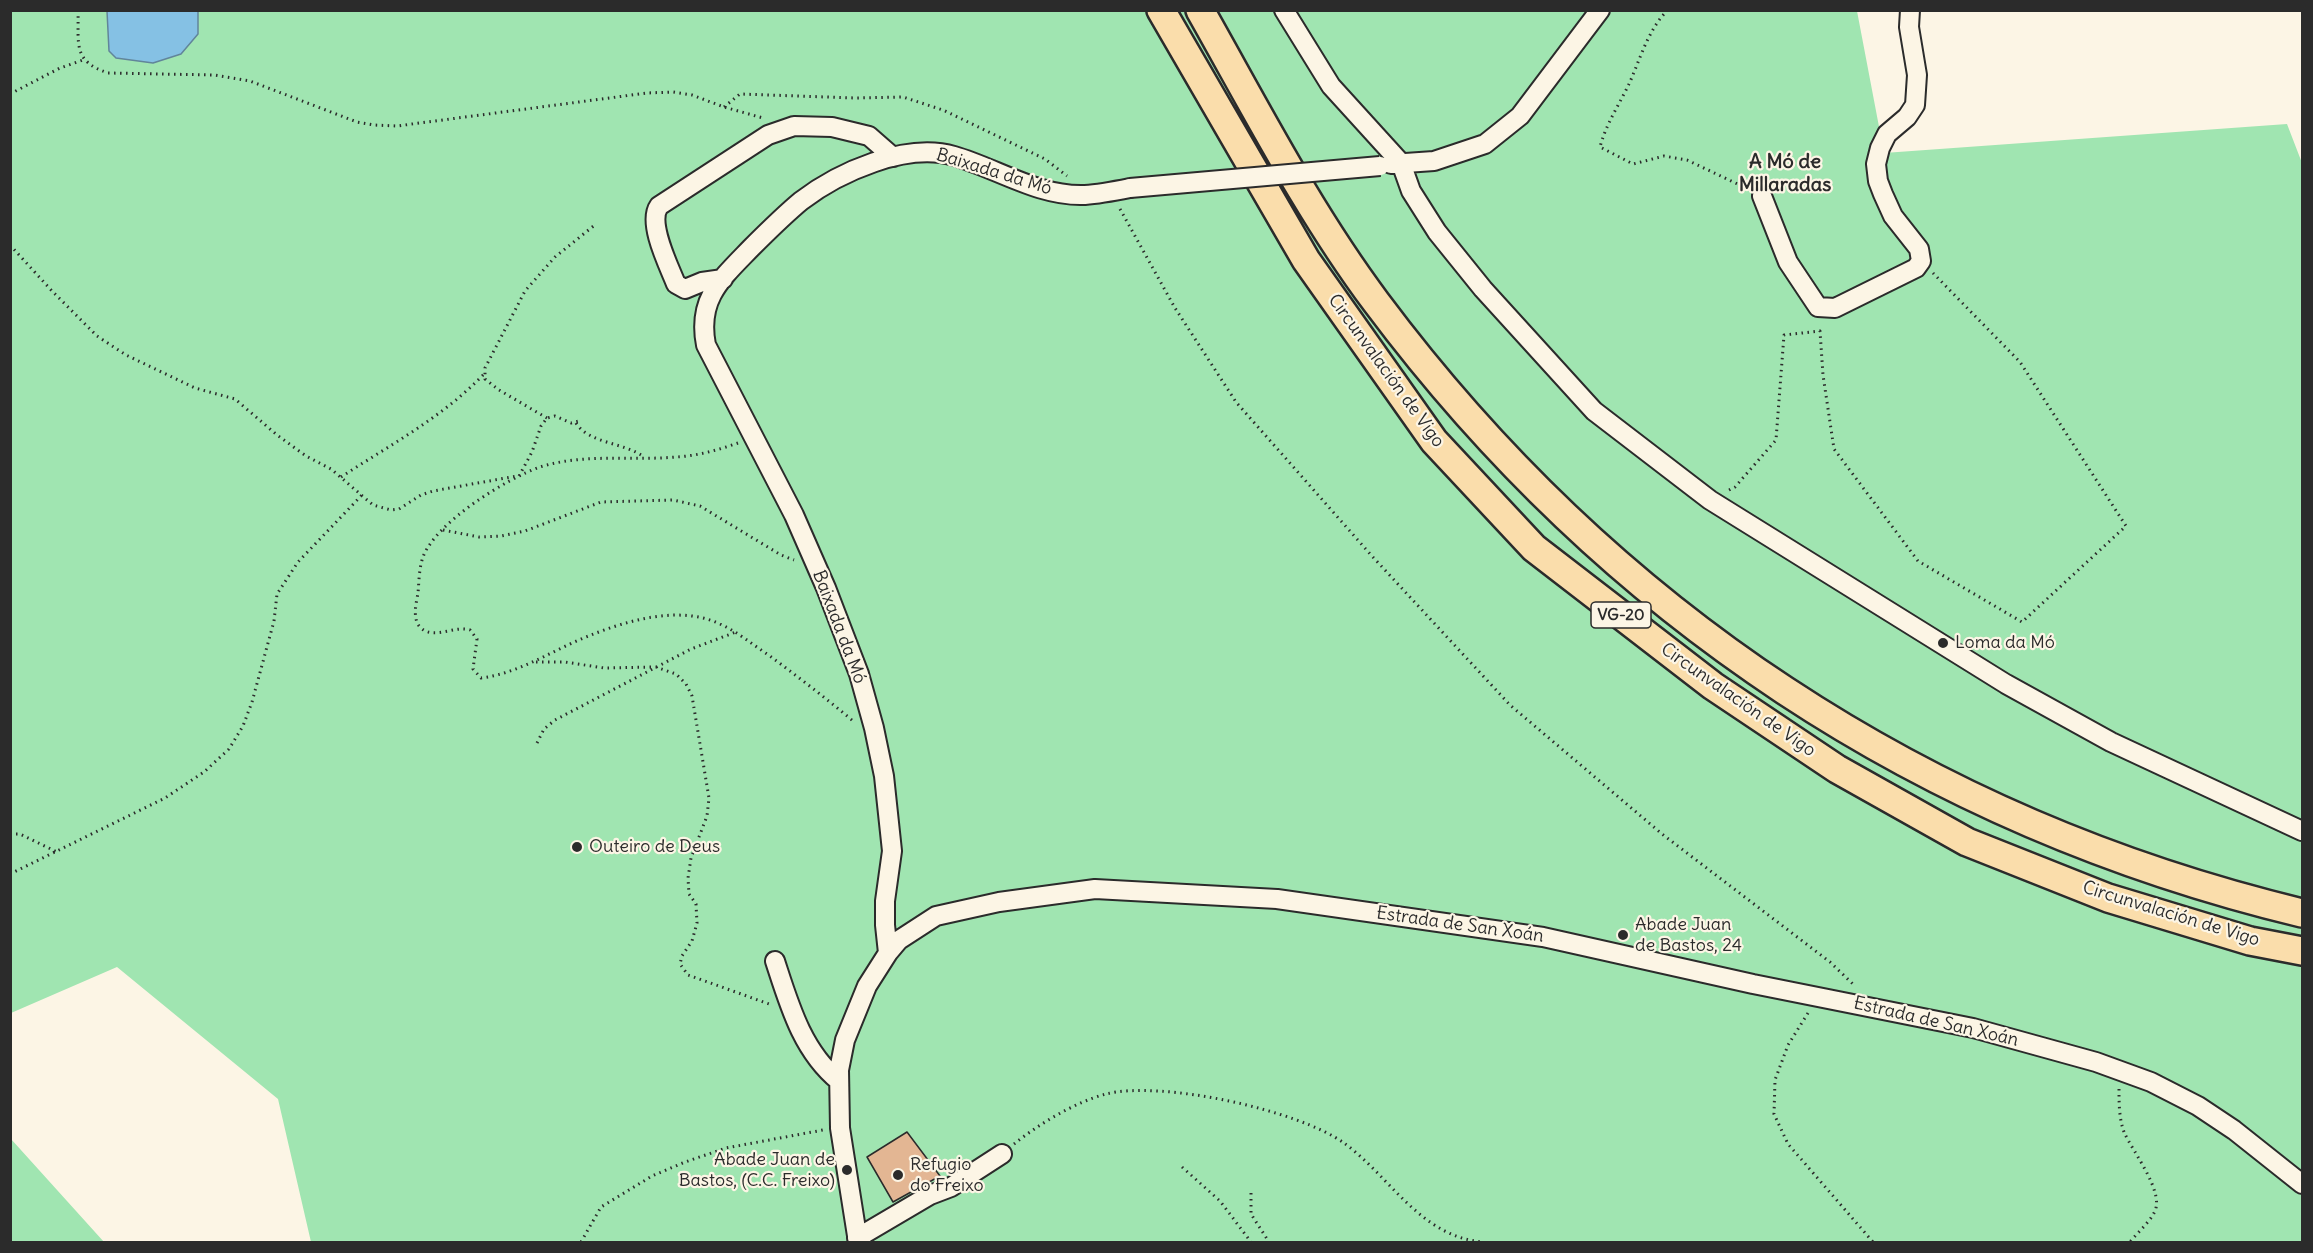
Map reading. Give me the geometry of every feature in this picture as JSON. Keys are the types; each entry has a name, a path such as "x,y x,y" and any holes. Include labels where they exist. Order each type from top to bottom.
{"highway":[{"name":"Circunvalación de Vigo","path":"1161,10 1306,260 1434,441 1534,549 1713,686 1837,768 1967,842 2108,898 2250,941 2302,951"},
{"name":"Circunvalación de Vigo","path":"1200,10 1306,200 1376,302 1483,434 1596,546 1661,601 1739,660 1823,716 1881,751 1977,800 2135,865 2197,885 2302,913"}],"street":[{"path":"1284,10 1331,86 1401,163 1411,191 1437,232 1483,289 1594,411 1710,500 2007,684 2111,742 2302,831"},
{"name":"Baixada da Mó","path":"888,953 885,901 892,851 884,776 874,728 859,674 816,565 794,515 706,345 702,326 704,311 711,295 723,279 776,224 802,201 833,180 893,157 928,151 953,155 1050,191 1083,195 1130,188 1434,161 1485,144 1520,116 1600,10"},
{"path":"1762,196 1788,262 1818,307 1835,308 1916,268 1921,261 1919,249 1893,216 1878,182 1876,164 1887,134 1907,117 1915,105 1917,75 1909,27 1910,10"},
{"path":"723,279 702,282 684,289 676,284 658,237 656,210 768,135 794,126 831,127 869,136 893,157"},
{"name":"Estrada de San Xoán","path":"858,1240 840,1128 839,1070 846,1040 867,986 888,953 899,940 936,915 999,902 1095,889 1277,899 1543,937 1753,984 1973,1028 2118,1070 2151,1082 2198,1106 2234,1130 2302,1184"},
{"path":"775,961 792,1013 812,1054 826,1071 839,1081"},
{"path":"858,1240 930,1195 951,1187 1002,1154"}],"path":[{"path":"78,10 79,43 83,60 93,68 108,73 214,75 250,81 357,122 374,125 397,126 648,93 673,92 692,95 724,107 794,126"},
{"path":"1668,10 1661,16 1645,45 1628,86 1605,128 1600,147 1633,164 1664,156 1686,160 1762,196"},
{"path":"10,94 60,68 83,60"},
{"path":"724,107 740,94 855,98 903,97 943,110 1046,159 1075,182"},
{"path":"1110,192 1175,308 1236,402 1371,555 1510,705 1662,834 1830,962 1878,1009"},
{"path":"341,477 445,411 463,396 484,374 525,291 555,257 596,224"},
{"path":"10,245 97,336 126,355 195,388 235,399 277,435 341,477 373,505 391,510 399,509 421,495 433,491 519,476"},
{"path":"1710,500 1735,487 1776,440 1784,335 1820,331 1823,375 1834,450 1918,561 2022,622 2126,526 2020,362 1921,261"},
{"path":"484,374 485,379 499,390 548,418"},
{"path":"519,476 535,446 541,426 548,418 555,416 577,422 585,433 624,446 645,458"},
{"path":"753,435 722,448 692,456 585,458 540,467 519,476 471,506 443,530 428,549 423,559 415,608 416,620 422,629 431,633 459,629 470,630 477,639 473,669 481,678 495,676 534,662 590,635 642,618 660,616 708,620 736,632 855,722 874,728"},
{"path":"10,874 165,798 204,772 229,749 243,726 252,702 274,621 274,604 277,594 298,562 362,495"},
{"path":"443,530 479,537 501,536 525,531 601,502 673,500 700,506 781,555 797,562 816,565"},
{"path":"537,743 544,729 555,720 691,649 736,632"},
{"path":"534,662 565,662 604,668 656,667 676,674 686,684 693,696 709,798 707,816 691,858 688,878 689,894 696,904 697,923 693,941 682,956 680,964 688,975 792,1013"},
{"path":"10,834 20,834 57,852"},
{"path":"1819,996 1788,1045 1775,1080 1774,1114 1788,1144 1873,1242"},
{"path":"2118,1070 2120,1112 2124,1131 2154,1186 2157,1201 2155,1212 2130,1242"},
{"path":"1002,1154 1036,1126 1106,1094 1135,1091 1184,1094 1283,1114 1316,1127 1345,1144 1424,1219 1448,1234 1483,1242"},
{"path":"581,1242 601,1207 652,1176 726,1148 777,1137 840,1128"},
{"path":"1182,1167 1220,1201 1251,1242"},
{"path":"1251,1193 1251,1214 1269,1242"}],"green space":[{"path":"11,11 1857,11 1884,153 2287,124 2302,163 2302,1242 311,1242 278,1099 117,967 11,1013"},
{"path":"11,1139 104,1242 11,1242"}],"water":[{"path":"107,11 198,11 198,34 181,54 153,63 116,58 109,51"}],"building":[{"path":"907,1132 940,1176 893,1202 867,1157"}],"place":[{"name":"Loma da Mó","path":"1943,643"},
{"name":"Outeiro de Deus","path":"577,847"},
{"name":"Abade Juan de Bastos, 24","path":"1623,935"},
{"name":"Abade Juan de Bastos, (C.C. Freixo)","path":"847,1170"},
{"name":"Refugio do Freixo","path":"898,1175"}],"district":[{"name":"A Mó de Millaradas","path":"1785,174"}]}
